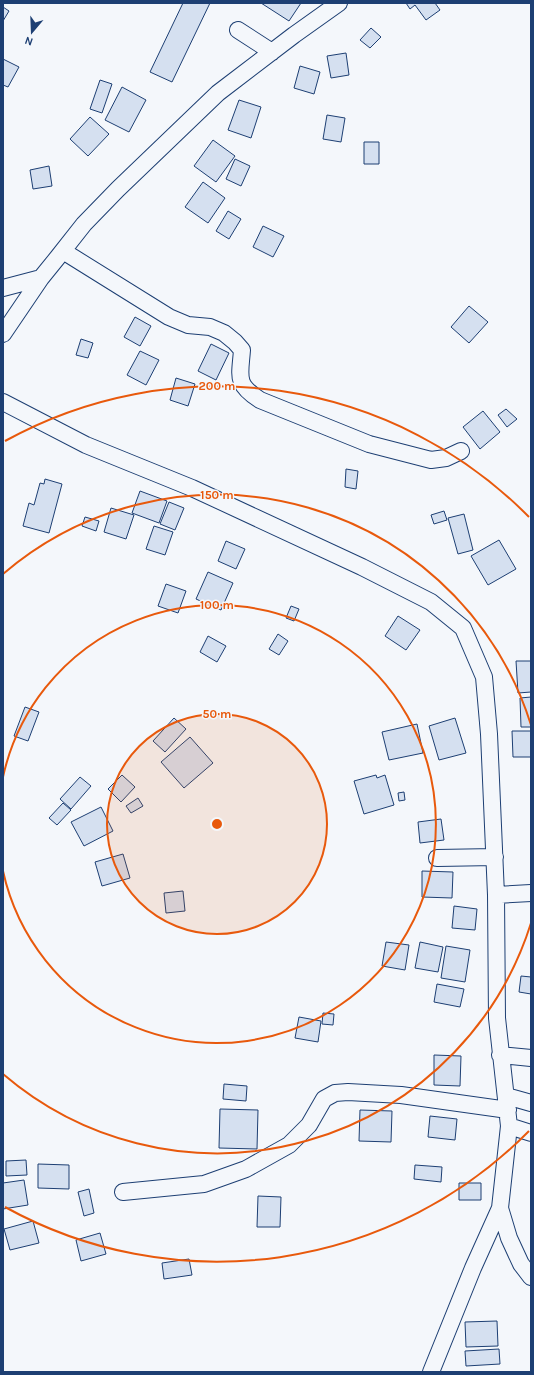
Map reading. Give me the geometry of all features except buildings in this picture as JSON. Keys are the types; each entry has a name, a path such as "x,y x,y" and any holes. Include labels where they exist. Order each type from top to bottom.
{"street":[{"path":"3,334 41,278 84,224 160,148 218,94 339,3"},
{"path":"238,30 272,52"},
{"path":"63,251 169,317 188,325 210,327 224,333 242,350 240,383 248,392 260,400 369,444 431,460 446,458 462,451"},
{"path":"3,288 41,278"},
{"path":"3,402 86,445 178,482 362,567 431,602 463,628 484,677 489,734 495,857 497,1018 500,1055 508,1110 500,1208 473,1268 431,1372"},
{"path":"437,858 495,857"},
{"path":"496,895 531,893"},
{"path":"500,1055 531,1058"},
{"path":"123,1192 204,1184 246,1169 289,1145 309,1125 324,1099 335,1094 348,1092 401,1095 508,1110 531,1103"},
{"path":"508,1110 531,1133"},
{"path":"500,1208 509,1238 521,1264 531,1277"}]}
